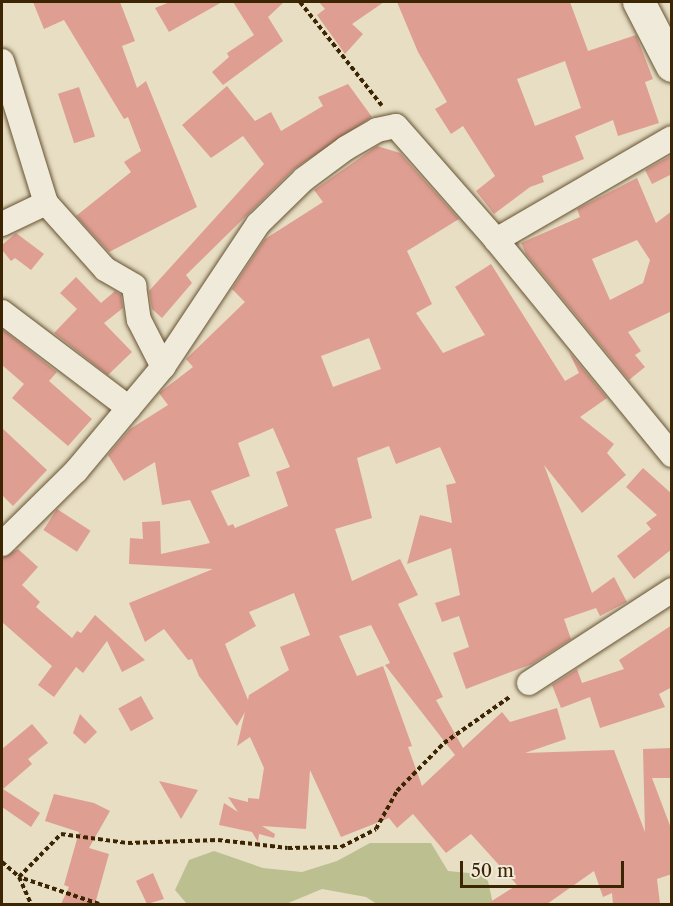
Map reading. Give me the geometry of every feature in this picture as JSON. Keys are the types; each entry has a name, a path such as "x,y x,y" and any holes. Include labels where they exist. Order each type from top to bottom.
{"street":[{"path":"639,2 672,66"},
{"path":"2,61 46,203 105,268 134,286 139,320 163,367"},
{"path":"2,544 76,471 163,367 258,224 304,179 346,148 377,130 396,126 496,240 672,455"},
{"path":"496,240 672,138"},
{"path":"2,224 46,203"},
{"path":"2,312 129,408"},
{"path":"529,683 672,591"}],"path":[{"path":"300,2 396,126"},
{"path":"19,877 61,834 128,843 218,840 288,848 341,847 376,829 397,792 444,743 529,683"},
{"path":"2,862 19,877 99,904"},
{"path":"19,877 31,904"}],"green space":[{"path":"370,843 431,843 448,871 479,874 488,881 493,904 377,904 366,897 322,889 286,904 187,904 175,890 189,860 214,851 263,868 302,872 337,861"}],"building":[{"path":"33,2 120,2 135,41 122,46 137,88 146,81 197,207 109,252 76,216 131,172 124,162 141,151 128,117 124,119 64,20 44,29"},
{"path":"170,2 222,2 169,32 155,8"},
{"path":"233,2 284,2 268,17 283,41 223,85 212,72 229,57 227,53 254,35"},
{"path":"319,2 384,2 352,24 363,34 345,54 317,15 325,9"},
{"path":"397,2 570,2 588,51 636,35 653,79 645,82 659,123 618,136 613,120 575,136 584,159 542,176 544,182 530,187 494,214 476,191 495,176 463,126 451,134 435,109 447,102 418,52","holes":["565,61 581,108 535,126 517,79"]},
{"path":"348,84 372,117 294,169 186,275 192,283 162,318 152,309 149,291 264,164 243,136 211,158 182,125 227,86 255,121 271,112 281,131 323,106 318,97"},
{"path":"79,87 95,136 74,143 58,94"},
{"path":"377,146 400,153 459,219 407,251 432,304 416,313 443,353 485,335 455,287 491,264 565,381 579,373 569,352 607,398 580,417 614,444 607,453 626,475 582,513 544,465 592,593 614,577 627,602 600,616 596,608 564,619 571,639 532,664 466,689 453,653 469,647 459,616 442,622 435,603 460,595 451,548 407,564 420,515 452,523 446,485 456,483 440,447 396,464 389,446 357,458 372,518 335,529 352,581 400,559 418,595 398,604 443,697 436,700 463,748 502,712 510,722 557,708 566,739 525,753 614,750 645,832 643,749 672,748 672,778 652,778 672,831 672,874 657,879 660,904 613,904 612,893 603,897 594,871 547,904 487,904 517,885 471,834 446,853 413,814 397,828 389,818 341,837 310,770 306,829 262,826 275,834 274,838 259,834 258,842 252,832 219,825 224,803 238,812 228,797 248,802 248,798 259,799 264,768 250,737 237,746 245,712 237,726 199,676 192,659 188,660 164,629 145,642 129,603 213,569 129,564 130,538 143,539 142,522 160,521 161,554 210,543 190,500 162,505 155,462 124,481 108,455 130,429 168,405 159,393 193,367 186,359 245,302 232,289 265,239 323,202 314,190","holes":["369,338 381,369 333,387 321,356","273,428 290,467 276,472 288,506 235,528 233,524 228,526 211,491 250,476 238,443","294,593 310,635 280,647 289,670 249,695 248,700 225,644 256,626 249,612","371,625 390,663 385,665 455,755 422,786 408,747 412,746 383,666 357,676 339,636"]},
{"path":"672,155 672,174 652,184 645,170"},
{"path":"637,178 656,223 672,211 672,311 628,332 641,351 635,355 645,367 629,380 526,254 521,243 580,217 577,209","holes":["637,240 650,260 643,283 610,300 592,259"]},
{"path":"16,233 44,254 31,270 15,258 11,261 2,250 2,245"},
{"path":"76,277 101,303 115,291 121,295 123,308 104,323 132,352 108,375 54,333 77,309 60,293"},
{"path":"2,329 57,372 49,381 92,419 68,446 12,398 24,384 2,365"},
{"path":"2,428 47,470 13,506 2,495"},
{"path":"643,468 672,494 672,549 634,579 617,556 651,529 646,523 657,515 626,487"},
{"path":"57,509 91,531 77,552 43,530"},
{"path":"18,549 38,567 22,585 40,602 36,607 72,638 77,631 81,633 95,615 145,660 122,672 107,641 83,673 76,667 54,697 38,685 52,666 2,622 2,558"},
{"path":"672,625 672,687 659,694 665,707 600,728 590,697 561,708 552,685 577,669 582,683 624,669 619,660"},
{"path":"141,696 154,719 131,731 118,709"},
{"path":"80,714 97,732 85,744 73,733"},
{"path":"32,724 48,743 28,759 32,764 3,789 40,813 31,827 2,807 2,749"},
{"path":"159,781 198,790 181,819"},
{"path":"54,794 94,803 110,811 89,848 109,854 95,904 61,904 69,887 64,885 79,832 45,821"},
{"path":"153,873 164,899 147,904 136,881"}]}
